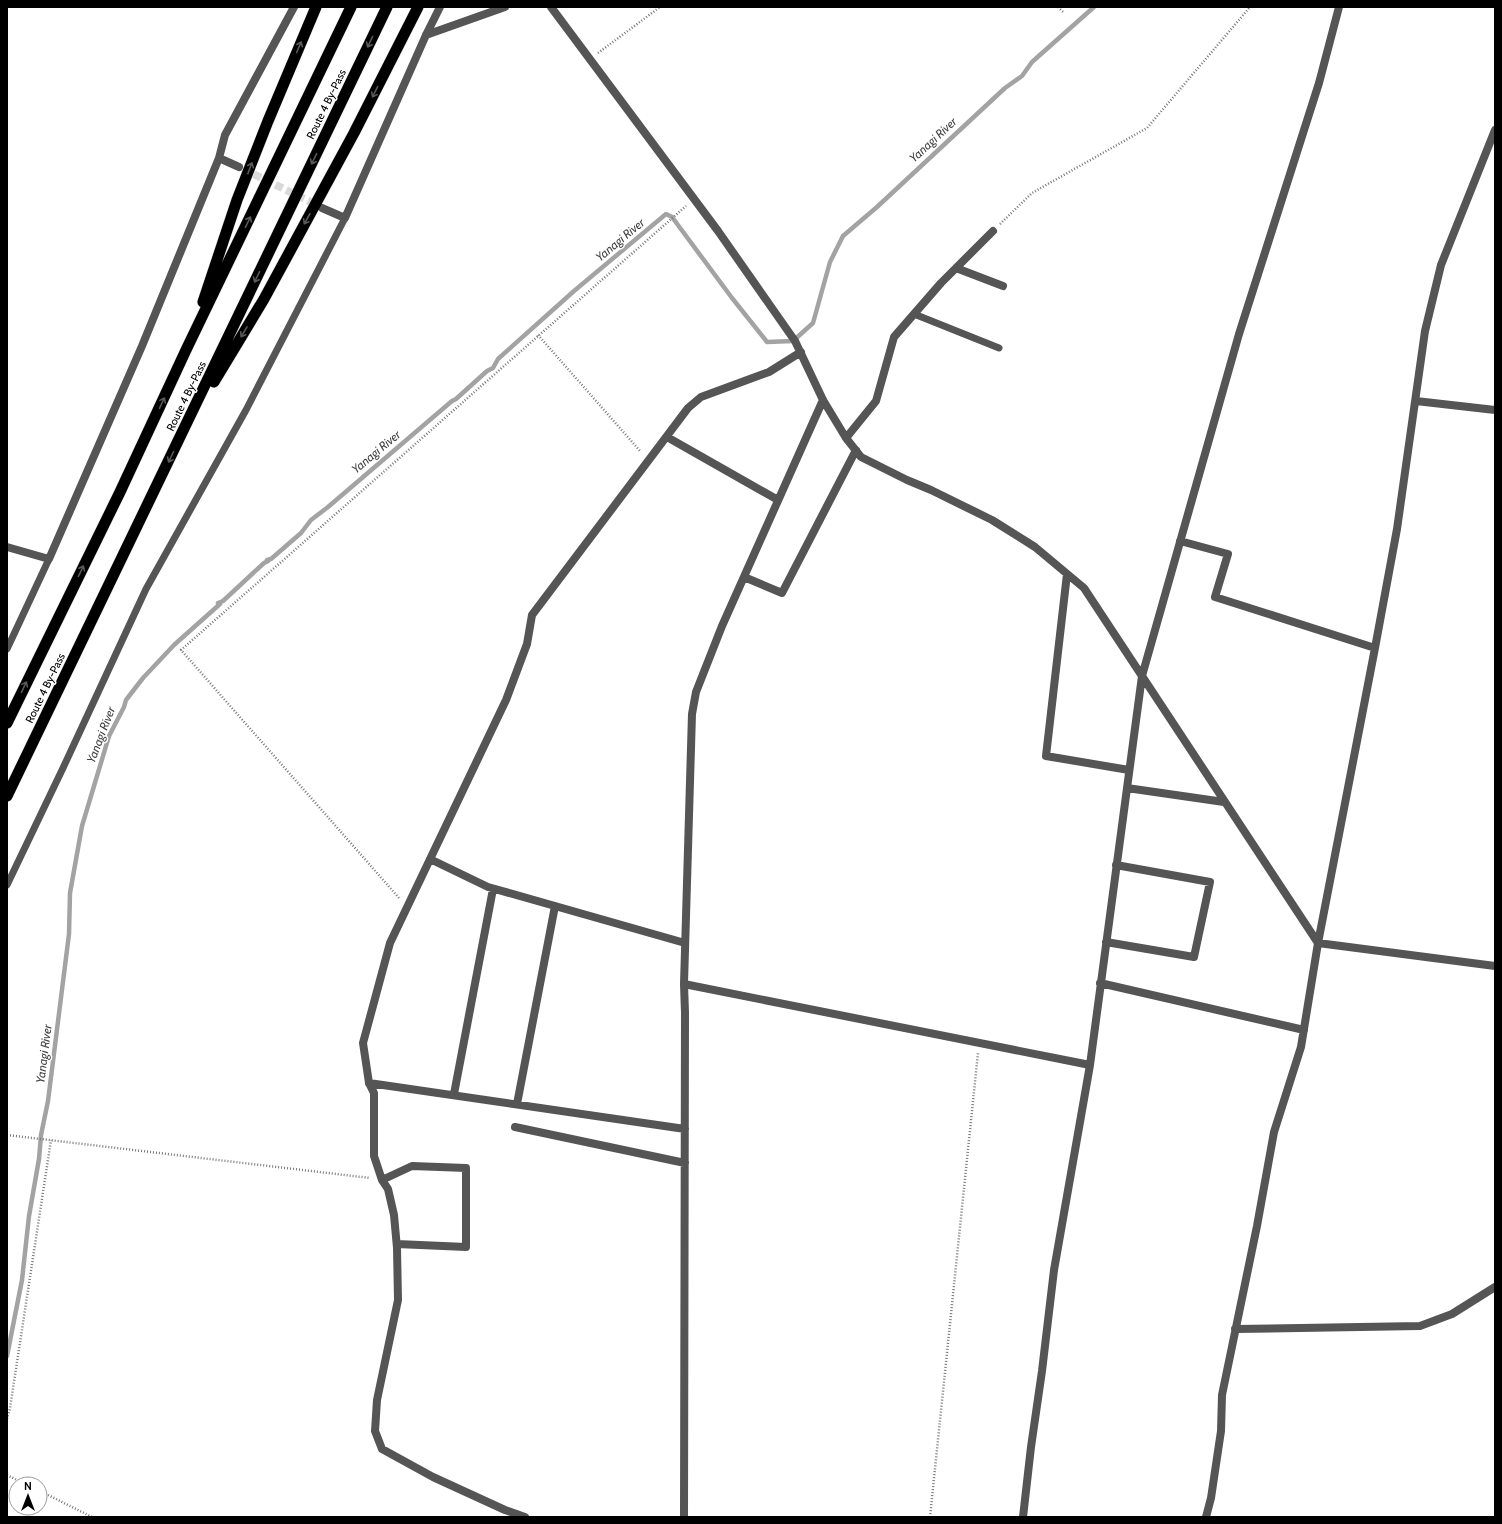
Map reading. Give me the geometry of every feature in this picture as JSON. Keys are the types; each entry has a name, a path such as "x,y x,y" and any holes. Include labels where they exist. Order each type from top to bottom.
{"highway":[{"path":"186,350 240,193 268,121 316,7"},
{"name":"Route 4 By-Pass","path":"7,723 120,492 186,350 351,7"},
{"name":"Route 4 By-Pass","path":"7,796 387,7"},
{"path":"180,438 264,299 354,133 418,7"}],"street":[{"path":"7,547 49,559 142,346 219,158 225,135 294,7"},
{"path":"322,208 345,218 426,35 440,7"},
{"path":"426,35 506,7"},
{"path":"1023,1517 1030,1447 1042,1371 1054,1270 1090,1065 1142,676 1239,334 1319,83 1340,7"},
{"path":"552,8 694,199 795,341 823,400 846,438 861,457 992,520 1035,547 1084,588 1318,943 1495,966"},
{"path":"1206,1517 1211,1498 1221,1431 1222,1395 1257,1226 1274,1132 1301,1047 1318,943 1375,648 1396,529 1416,402 1425,331 1441,265 1495,130"},
{"path":"219,158 239,167"},
{"path":"846,438 876,401 894,337 941,282 993,230"},
{"path":"956,268 1004,286"},
{"path":"525,1517 505,1510 433,1477 382,1449 375,1431 378,1400 398,1300 394,1215 388,1189 382,1180 374,1156 374,1093 369,1083 362,1043 390,943 506,700 527,644 532,615 688,408 701,397 769,372 801,352"},
{"path":"684,1517 684,984 692,714 696,692 722,626 823,400"},
{"path":"1416,402 1495,410"},
{"path":"667,437 778,500"},
{"path":"744,576 782,593 856,450"},
{"path":"1180,541 1228,554 1215,597 1375,648"},
{"path":"1067,574 1046,756 1129,770"},
{"path":"1127,788 1224,802"},
{"path":"430,859 493,889 685,943"},
{"path":"1106,942 1194,957 1210,882 1116,865"},
{"path":"454,1094 493,889"},
{"path":"517,1104 555,906"},
{"path":"1100,983 1304,1030"},
{"path":"684,984 1090,1065"},
{"path":"369,1083 454,1094 685,1129"},
{"path":"516,1127 685,1163"},
{"path":"382,1180 412,1166 466,1168 466,1247 396,1244"},
{"path":"1235,1329 1420,1326 1452,1314 1495,1287"}],"lane":[{"path":"7,885 146,589 246,410 345,218"},
{"path":"914,314 999,348"},
{"path":"7,649 49,559"}],"path":[{"path":"590,60 660,7"},
{"path":"1058,7 1064,13"},
{"path":"993,230 1032,193 1147,128 1250,7"},
{"path":"407,907 181,650 694,199"},
{"path":"538,335 648,461"},
{"path":"930,1517 979,1043"},
{"path":"7,1135 382,1180"},
{"path":"7,1419 10,1408 51,1140"},
{"path":"48,1495 92,1517"}],"waterway":[{"name":"Yanagi River","path":"7,1356 22,1280 29,1216 39,1159 41,1135 48,1101 69,934 70,893 82,826 109,736 126,700 143,678 174,645 220,604 218,603 223,601 268,561 267,560 271,559 301,533 311,520 456,399 487,371 493,368 498,359 574,291 666,214 672,217 732,298 767,342 793,341 813,323 830,262 843,236 877,207 1005,88 1022,76 1032,62 1094,7"}],"tunnel":[{"path":"243,169 319,206"}]}
